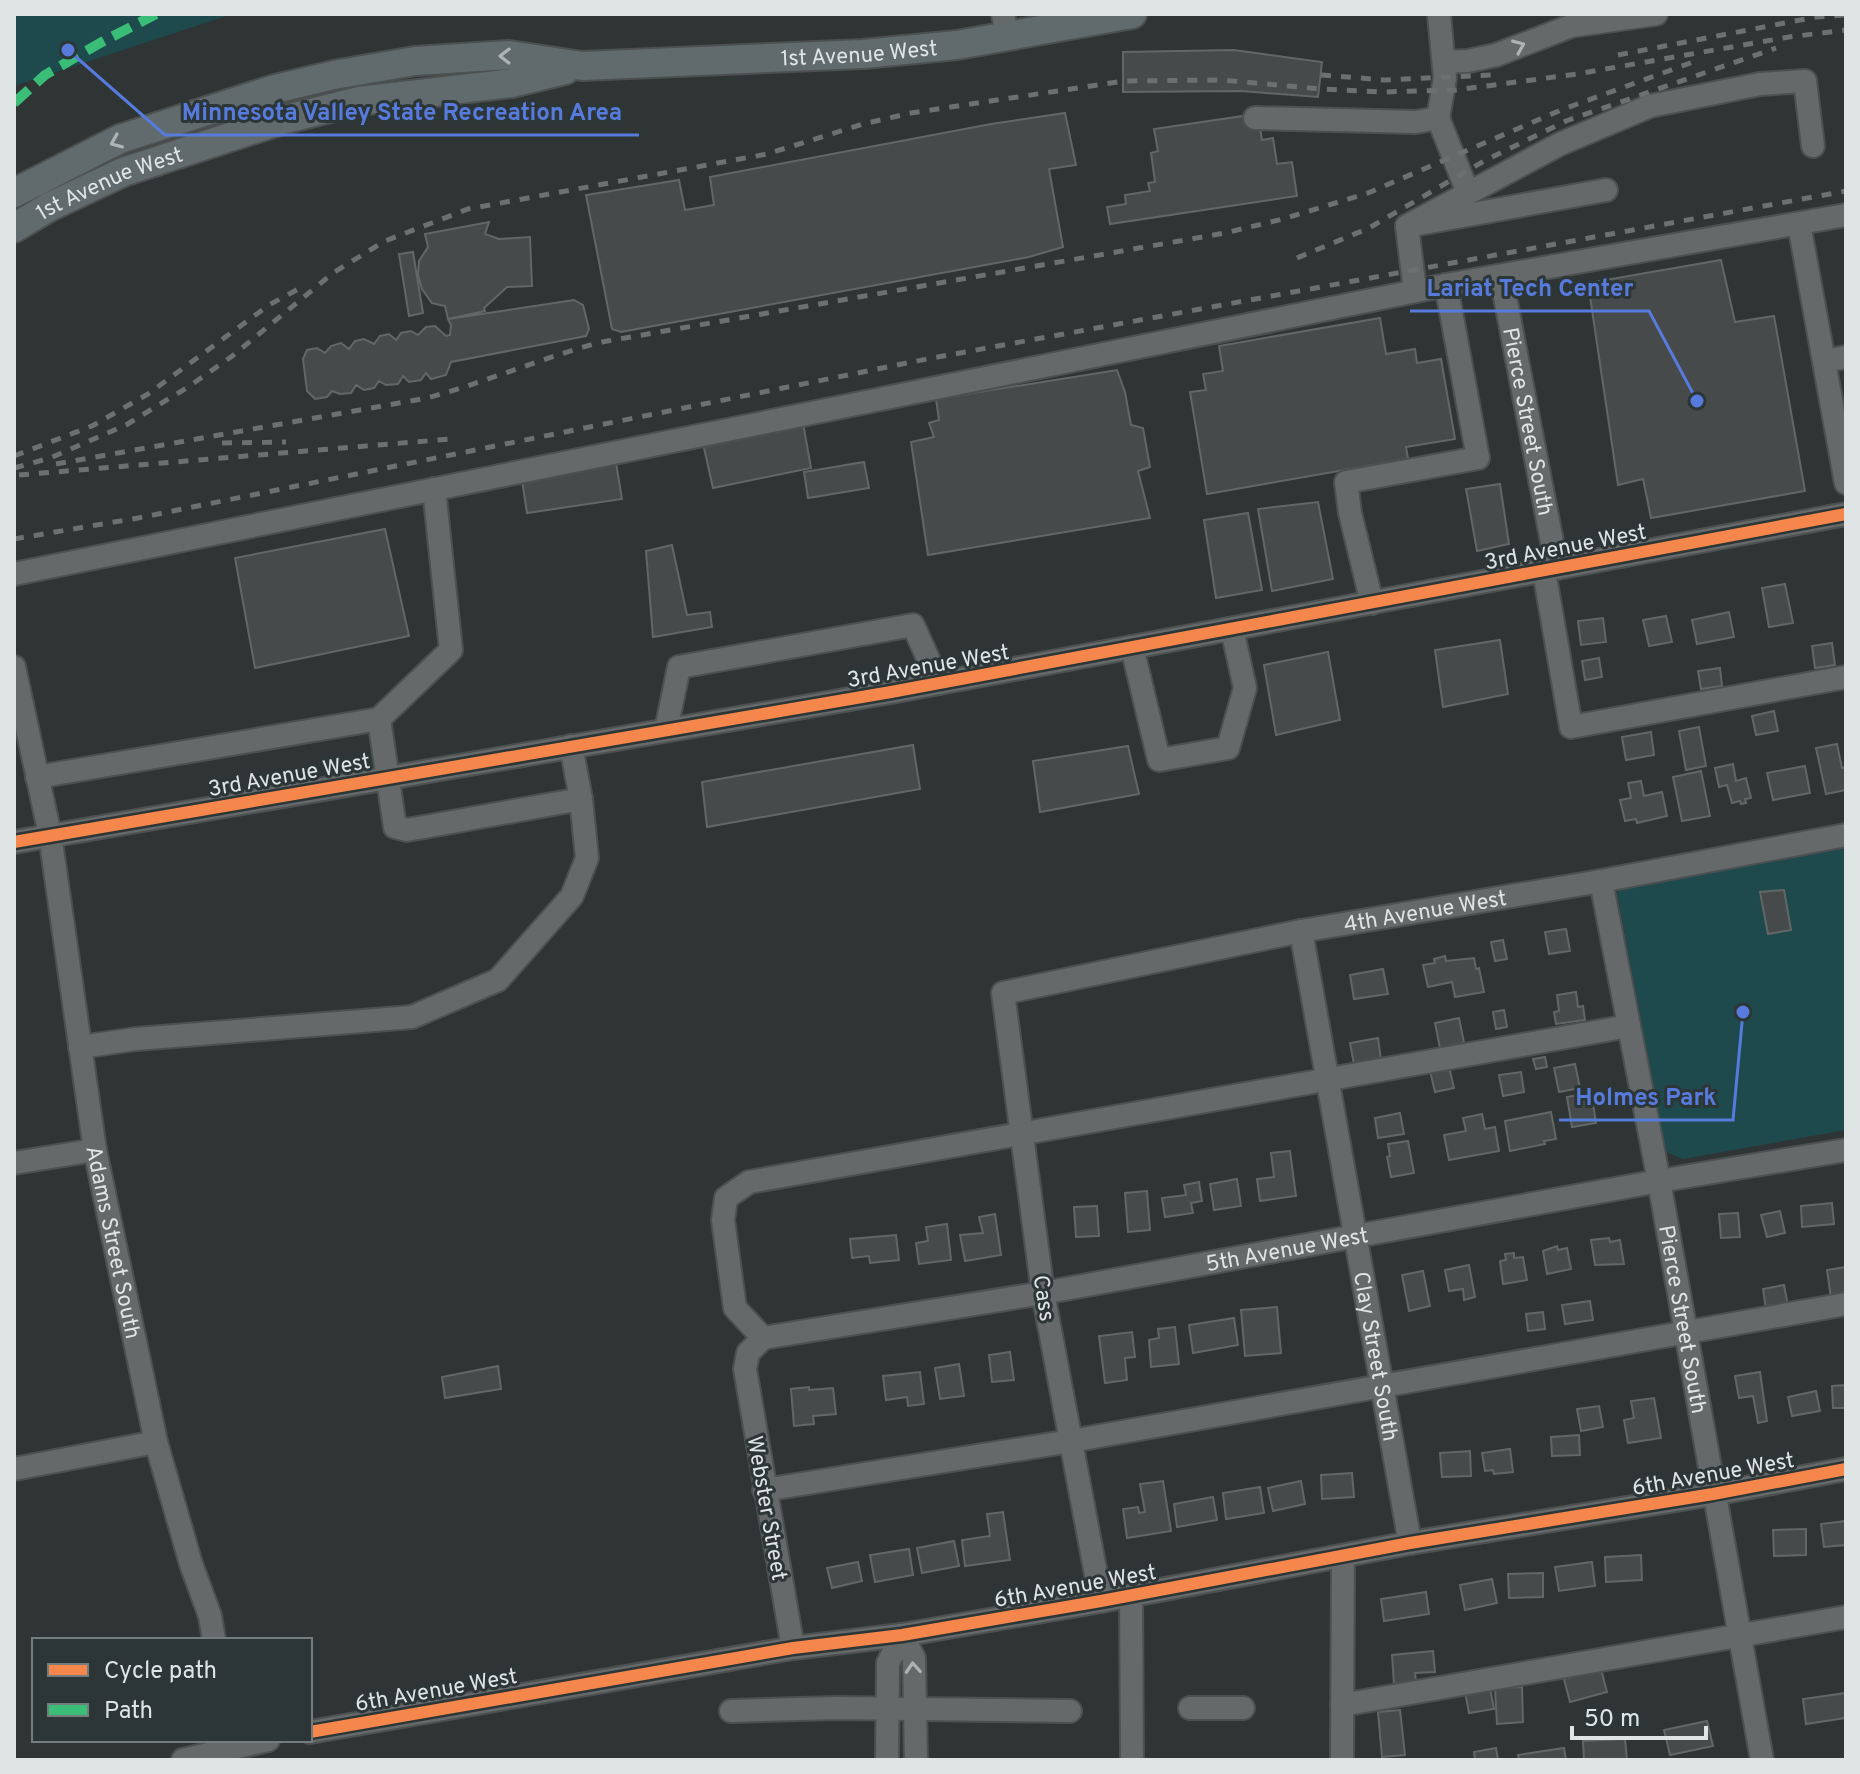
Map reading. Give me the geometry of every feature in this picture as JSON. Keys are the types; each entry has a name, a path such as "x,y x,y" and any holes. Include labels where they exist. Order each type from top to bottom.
{"main road":[{"name":"1st Avenue West","path":"14,193 120,139 275,89 415,61 509,55 582,66 863,54 957,45 1005,25 1132,14"},
{"name":"1st Avenue West","path":"14,228 49,207 123,172 282,120 359,101 512,83 582,66"}],"street":[{"path":"1439,14 1444,91 1438,118 1468,193"},
{"path":"1444,62 1496,55 1571,26 1656,14"},
{"path":"1407,226 1560,144 1650,106 1760,84 1805,81 1813,146"},
{"path":"1255,118 1416,122 1438,118"},
{"path":"1407,226 1606,190"},
{"path":"14,574 1415,291 1846,215"},
{"path":"1799,224 1835,359 1846,483"},
{"path":"1407,226 1415,291"},
{"name":"Pierce Street South","path":"1501,276 1550,569 1571,727 1846,677"},
{"path":"1372,603 1350,513 1346,482 1478,458 1446,285"},
{"path":"37,777 379,719 451,650 434,489"},
{"name":"3rd Avenue West","path":"14,842 939,683 1846,514"},
{"path":"666,730 679,667 913,625 939,683"},
{"path":"1132,647 1159,760 1228,748 1245,688 1232,629"},
{"name":"Adams Street South","path":"14,667 50,835 95,1150 156,1442 191,1564 210,1616 214,1638"},
{"path":"379,719 395,827 407,830 581,799"},
{"path":"80,1047 136,1039 412,1017 498,980 572,896 587,858 581,799 571,746"},
{"name":"4th Avenue West","path":"1003,993 1301,931 1601,881 1846,835"},
{"name":"Pierce Street South","path":"1601,881 1659,1181 1762,1760"},
{"name":"Clay Street South","path":"1301,931 1410,1543"},
{"name":"Cass","path":"1003,993 1043,1293 1101,1601"},
{"path":"763,1338 735,1308 723,1220 726,1198 749,1182 1629,1026"},
{"path":"14,1163 95,1150"},
{"name":"5th Avenue West","path":"763,1338 1043,1293 1846,1150"},
{"path":"764,1490 1071,1441 1846,1304"},
{"name":"Webster Street","path":"763,1338 748,1353 745,1369 793,1648"},
{"path":"14,1469 156,1442"},
{"name":"6th Avenue West","path":"312,1732 793,1648 902,1635 1131,1596 1410,1543 1846,1469"},
{"path":"1342,1760 1343,1556"},
{"path":"1131,1596 1132,1760"},
{"path":"1342,1705 1846,1617"},
{"path":"887,1760 888,1663 902,1635"},
{"path":"902,1635 914,1658 916,1760"},
{"path":"731,1711 886,1708 1070,1711"},
{"path":"1190,1708 1243,1708"},
{"path":"183,1760 260,1742"}],"shaded area":[{"path":"14,14 232,14 14,86"},
{"path":"1846,846 1846,1130 1683,1159 1666,1152 1617,893 1627,884"}],"building":[{"path":"1234,50 1322,62 1318,97 1241,91 1123,92 1123,52"},
{"path":"1065,113 1076,165 1049,169 1063,247 1029,257 621,332 612,329 586,195 679,180 685,210 714,205 710,177"},
{"path":"1243,116 1244,123 1259,121 1262,140 1273,138 1277,164 1292,162 1297,196 1110,224 1107,207 1126,204 1125,195 1150,191 1148,183 1155,182 1151,153 1158,151 1154,129"},
{"path":"489,222 485,234 499,239 530,237 532,286 507,287 484,308 485,311 448,319 445,306 432,303 422,289 418,275 419,261 428,247 425,234"},
{"path":"413,252 423,313 409,316 399,254"},
{"path":"1721,260 1735,322 1774,316 1805,491 1651,518 1643,479 1618,485 1588,283"},
{"path":"574,300 583,305 589,329 586,336 451,362 446,375 431,379 426,373 421,380 409,382 403,376 398,384 386,385 379,381 374,388 364,390 356,385 351,393 332,391 327,397 315,399 307,391 303,359 307,350 317,348 325,353 331,346 341,343 349,349 355,341 364,339 374,344 380,336 389,334 396,340 401,333 411,331 418,335 426,327 435,326 446,336 450,335 448,319"},
{"path":"1380,318 1386,354 1415,349 1417,363 1441,359 1455,439 1406,447 1408,459 1207,494 1190,392 1206,390 1203,374 1223,371 1219,346"},
{"path":"1117,370 1131,425 1143,428 1150,467 1138,471 1150,518 928,555 911,442 934,437 929,423 939,420 936,399"},
{"path":"803,423 811,468 713,488 702,439"},
{"path":"615,457 622,499 527,513 521,474"},
{"path":"864,462 869,488 808,498 804,472"},
{"path":"1500,484 1509,544 1477,551 1466,489"},
{"path":"1318,502 1333,579 1272,591 1258,509"},
{"path":"1248,513 1262,590 1216,598 1204,520"},
{"path":"385,529 409,636 255,668 235,558"},
{"path":"672,545 687,615 710,612 712,627 653,637 646,551"},
{"path":"1785,584 1793,623 1769,627 1762,588"},
{"path":"1729,612 1734,637 1697,644 1692,620"},
{"path":"1666,616 1672,642 1649,646 1643,620"},
{"path":"1603,618 1606,642 1581,645 1578,621"},
{"path":"1500,640 1508,694 1443,707 1435,650"},
{"path":"1832,643 1835,665 1815,668 1812,646"},
{"path":"1328,652 1340,720 1276,735 1264,665"},
{"path":"1599,658 1602,677 1585,680 1582,661"},
{"path":"1720,668 1722,686 1701,689 1698,671"},
{"path":"1774,711 1778,731 1756,735 1752,716"},
{"path":"1699,727 1706,766 1686,770 1679,731"},
{"path":"1651,732 1654,755 1626,760 1622,737"},
{"path":"1837,744 1842,768 1846,767 1846,790 1826,794 1816,748"},
{"path":"913,745 920,789 707,827 702,782"},
{"path":"1128,746 1139,794 1040,812 1033,761"},
{"path":"1733,764 1736,781 1746,778 1751,798 1745,799 1746,803 1732,803 1727,785 1719,787 1715,768"},
{"path":"1805,766 1810,793 1773,800 1767,773"},
{"path":"1701,771 1710,816 1682,821 1673,777"},
{"path":"1641,781 1644,796 1662,792 1667,816 1637,823 1636,819 1625,821 1620,800 1631,798 1628,783"},
{"path":"1784,890 1791,930 1768,934 1760,892"},
{"path":"1566,929 1570,951 1549,954 1545,932"},
{"path":"1503,940 1507,959 1495,961 1491,942"},
{"path":"1445,956 1446,961 1474,958 1484,992 1455,997 1452,982 1428,987 1423,965 1435,963 1434,959"},
{"path":"1383,969 1388,994 1354,999 1350,975"},
{"path":"1576,992 1578,1007 1583,1006 1585,1020 1556,1024 1554,1012 1559,1011 1557,995"},
{"path":"1504,1010 1507,1027 1496,1029 1493,1012"},
{"path":"1459,1018 1464,1043 1440,1048 1435,1023"},
{"path":"1378,1038 1381,1060 1354,1064 1350,1043"},
{"path":"1545,1057 1547,1067 1536,1069 1533,1059"},
{"path":"1575,1064 1580,1088 1559,1092 1554,1068"},
{"path":"1449,1067 1454,1088 1435,1092 1430,1071"},
{"path":"1521,1072 1524,1092 1503,1096 1499,1075"},
{"path":"1583,1094 1585,1105 1593,1104 1596,1123 1572,1127 1567,1097"},
{"path":"1551,1112 1556,1139 1510,1151 1505,1121"},
{"path":"1400,1113 1404,1134 1378,1138 1375,1118"},
{"path":"1482,1114 1485,1129 1495,1127 1499,1151 1449,1160 1444,1135 1466,1131 1463,1118"},
{"path":"1408,1141 1414,1173 1391,1177 1388,1144"},
{"path":"1290,1151 1296,1196 1260,1201 1257,1179 1274,1177 1271,1153"},
{"path":"1237,1179 1241,1206 1214,1210 1210,1184"},
{"path":"1199,1182 1202,1201 1191,1203 1193,1213 1165,1217 1162,1198 1186,1195 1184,1185"},
{"path":"1147,1191 1150,1230 1128,1232 1125,1193"},
{"path":"1832,1203 1834,1224 1802,1227 1801,1206"},
{"path":"1097,1206 1099,1236 1076,1237 1074,1207"},
{"path":"1780,1211 1785,1233 1767,1237 1761,1215"},
{"path":"1738,1213 1740,1237 1721,1238 1719,1214"},
{"path":"995,1214 1001,1255 965,1261 960,1235 983,1233 979,1217"},
{"path":"947,1224 951,1260 919,1264 916,1243 928,1241 926,1227"},
{"path":"896,1235 899,1260 870,1263 869,1256 852,1258 850,1239"},
{"path":"1609,1238 1610,1242 1620,1240 1624,1264 1595,1265 1591,1240"},
{"path":"1557,1246 1558,1250 1567,1248 1571,1269 1547,1274 1543,1251"},
{"path":"1514,1253 1514,1258 1523,1257 1527,1280 1503,1284 1500,1261 1506,1260 1505,1254"},
{"path":"1469,1265 1475,1297 1464,1300 1463,1289 1449,1291 1445,1270"},
{"path":"1846,1267 1846,1296 1831,1298 1827,1270"},
{"path":"1423,1271 1430,1306 1409,1311 1402,1275"},
{"path":"1784,1285 1788,1306 1766,1309 1763,1289"},
{"path":"1590,1301 1593,1320 1565,1324 1562,1305"},
{"path":"1277,1307 1281,1353 1245,1356 1241,1310"},
{"path":"1543,1312 1545,1329 1528,1331 1526,1314"},
{"path":"1234,1318 1238,1345 1193,1353 1189,1325"},
{"path":"1175,1327 1179,1364 1151,1367 1149,1340 1159,1338 1158,1329"},
{"path":"1132,1332 1135,1357 1125,1358 1127,1380 1105,1383 1099,1336"},
{"path":"1010,1352 1014,1380 992,1382 989,1355"},
{"path":"959,1364 964,1396 940,1399 935,1368"},
{"path":"498,1366 501,1389 445,1398 442,1377"},
{"path":"920,1372 924,1404 908,1406 907,1397 886,1400 883,1376"},
{"path":"1760,1372 1767,1421 1758,1423 1753,1396 1739,1398 1735,1376"},
{"path":"1846,1385 1846,1408 1833,1408 1832,1386"},
{"path":"809,1387 809,1390 833,1388 836,1414 813,1416 814,1424 794,1426 791,1389"},
{"path":"1816,1391 1820,1411 1792,1416 1788,1397"},
{"path":"1654,1398 1661,1438 1628,1443 1624,1420 1634,1418 1631,1401"},
{"path":"1599,1406 1603,1427 1581,1431 1577,1409"},
{"path":"1579,1435 1580,1455 1552,1456 1551,1437"},
{"path":"1510,1449 1513,1472 1494,1474 1493,1470 1485,1471 1482,1453"},
{"path":"1470,1451 1471,1476 1442,1477 1440,1453"},
{"path":"1352,1473 1354,1497 1322,1499 1321,1475"},
{"path":"1163,1481 1171,1531 1127,1538 1123,1509 1138,1507 1139,1513 1145,1512 1140,1484"},
{"path":"1301,1481 1305,1504 1273,1511 1268,1488"},
{"path":"1260,1487 1264,1513 1226,1519 1223,1493"},
{"path":"1213,1497 1217,1520 1177,1527 1174,1504"},
{"path":"1003,1512 1010,1560 965,1566 962,1540 990,1536 987,1514"},
{"path":"1846,1521 1846,1545 1824,1547 1821,1524"},
{"path":"1806,1529 1806,1555 1774,1556 1773,1530"},
{"path":"954,1541 959,1566 922,1573 917,1548"},
{"path":"909,1549 913,1575 875,1582 870,1555"},
{"path":"1641,1555 1642,1580 1606,1582 1605,1557"},
{"path":"858,1562 862,1581 832,1588 827,1568"},
{"path":"1592,1562 1595,1586 1559,1591 1555,1567"},
{"path":"1543,1573 1543,1597 1509,1598 1508,1574"},
{"path":"1492,1579 1497,1603 1465,1610 1460,1585"},
{"path":"1426,1592 1429,1614 1384,1621 1381,1599"},
{"path":"1433,1651 1435,1672 1415,1673 1416,1682 1394,1684 1392,1655"},
{"path":"1601,1669 1607,1692 1570,1702 1564,1679"},
{"path":"1522,1687 1523,1722 1497,1724 1495,1688"},
{"path":"1490,1688 1494,1709 1469,1713 1465,1692"},
{"path":"1846,1693 1846,1718 1806,1724 1803,1699"},
{"path":"1400,1710 1405,1755 1382,1757 1378,1712"},
{"path":"1707,1721 1713,1746 1670,1755 1664,1730"},
{"path":"1625,1739 1627,1760 1584,1760 1583,1741"},
{"path":"1496,1748 1498,1760 1475,1760 1474,1752"},
{"path":"1564,1748 1566,1760 1519,1760 1518,1755"}],"railway":[{"path":"1618,55 1816,17 1846,15"},
{"path":"14,468 50,458 126,425 231,357 333,273 385,241 468,209 767,154 863,124 911,113 1124,81 1222,80 1383,92 1456,90 1577,74 1846,30"},
{"path":"1297,258 1369,228 1484,161 1566,121 1776,48"},
{"path":"56,464 427,398 602,342 1225,233 1283,219 1368,193 1561,110 1693,62"},
{"path":"1321,75 1385,80 1491,75"},
{"path":"14,539 138,518 927,359 1846,191"},
{"path":"14,456 92,426 148,394 269,305 302,287"},
{"path":"19,475 450,439"},
{"path":"222,443 286,442"}],"marked path":[{"path":"14,103 45,75 156,14"}],"cycle path":[{"path":"14,842 891,692 1846,514"},
{"path":"312,1732 793,1648 902,1635 1101,1601 1410,1543 1846,1469"}],"place":[{"name":"Minnesota Valley State Recreation Area","path":"68,50"},
{"name":"Lariat Tech Center","path":"1697,401"},
{"name":"Holmes Park","path":"1743,1012"}]}
